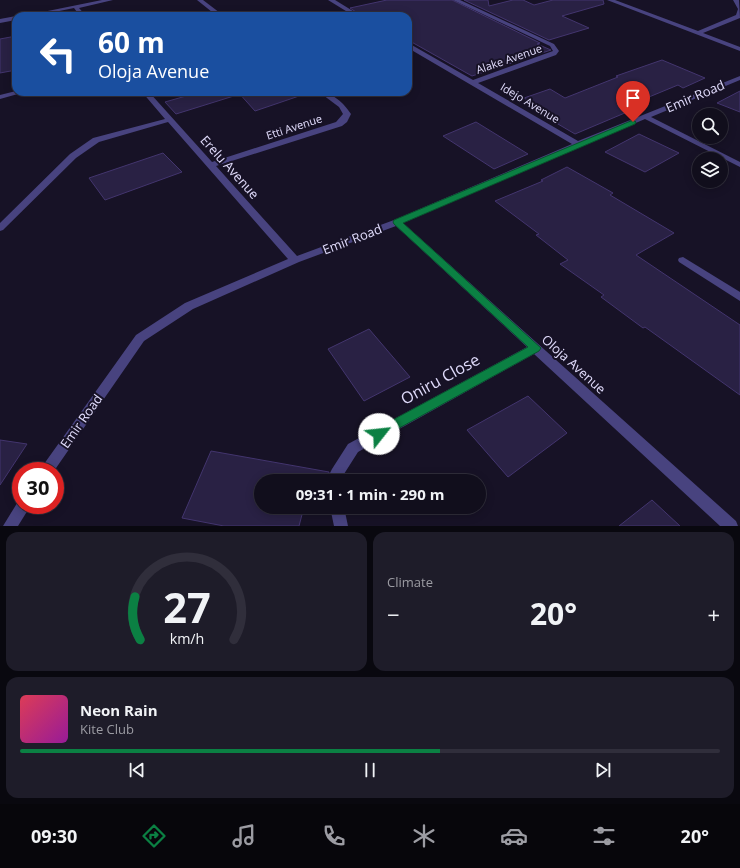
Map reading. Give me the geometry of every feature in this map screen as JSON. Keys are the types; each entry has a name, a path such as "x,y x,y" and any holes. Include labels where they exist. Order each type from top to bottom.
{"street":[{"path":"46,12 110,0"},
{"path":"200,0 216,12"},
{"path":"331,0 351,12"},
{"name":"Alake Avenue","path":"456,0 552,45 556,51 554,54 473,82"},
{"path":"610,0 740,49"},
{"path":"698,33 739,16 740,9 736,0"},
{"path":"75,6 80,12"},
{"path":"0,21 12,19"},
{"name":"Idejo Avenue","path":"412,47 578,144"},
{"name":"Emir Road","path":"52,462 140,338 189,306 296,260 397,222 578,144 740,78"},
{"path":"0,97 12,94"},
{"name":"Erelu Avenue","path":"148,96 296,260"},
{"name":"Etti Avenue","path":"211,165 339,124 344,120 347,114 342,106 328,96"},
{"path":"646,117 740,164"},
{"path":"0,228 73,156 96,140 169,120"},
{"name":"Oloja Avenue","path":"397,222 731,526"},
{"path":"683,260 740,297"},
{"name":"Oniru Close","path":"337,474 352,448 535,348"},
{"path":"10,526 18,514"},
{"path":"338,514 341,526"}],"building":[{"path":"387,0 452,0 540,43 537,44 551,50 472,76 412,42 412,12 356,12 350,8"},
{"path":"464,0 488,0 489,6 513,0 523,0 534,5 553,0 603,0 604,4 562,16 589,28 549,40"},
{"path":"12,37 12,71 0,73 0,39"},
{"path":"662,60 705,78 683,88 678,85 632,104 639,107 575,134 546,117 553,115 524,98 550,89 565,98 618,77 616,76"},
{"path":"740,91 740,112 717,103"},
{"path":"186,96 234,96 176,114 165,102"},
{"path":"242,96 299,96 255,111"},
{"path":"476,122 528,154 494,169 443,136"},
{"path":"639,134 679,153 645,172 605,152"},
{"path":"163,153 182,172 105,200 89,178"},
{"path":"567,167 613,193 610,195 674,233 636,255 740,325 740,395 601,297 604,295 560,264 568,260 536,235 539,234 495,201 543,181 541,180"},
{"path":"369,329 410,377 364,401 328,349"},
{"path":"528,396 567,433 508,477 467,430"},
{"path":"0,440 27,444 15,462 12,462 12,467 0,485"},
{"path":"211,451 329,472 329,474 254,474 254,514 302,514 299,526 224,526 182,518"},
{"path":"652,500 680,526 619,526"}],"route":[{"path":"379,434 535,348 397,222 578,144 633,122"}]}
